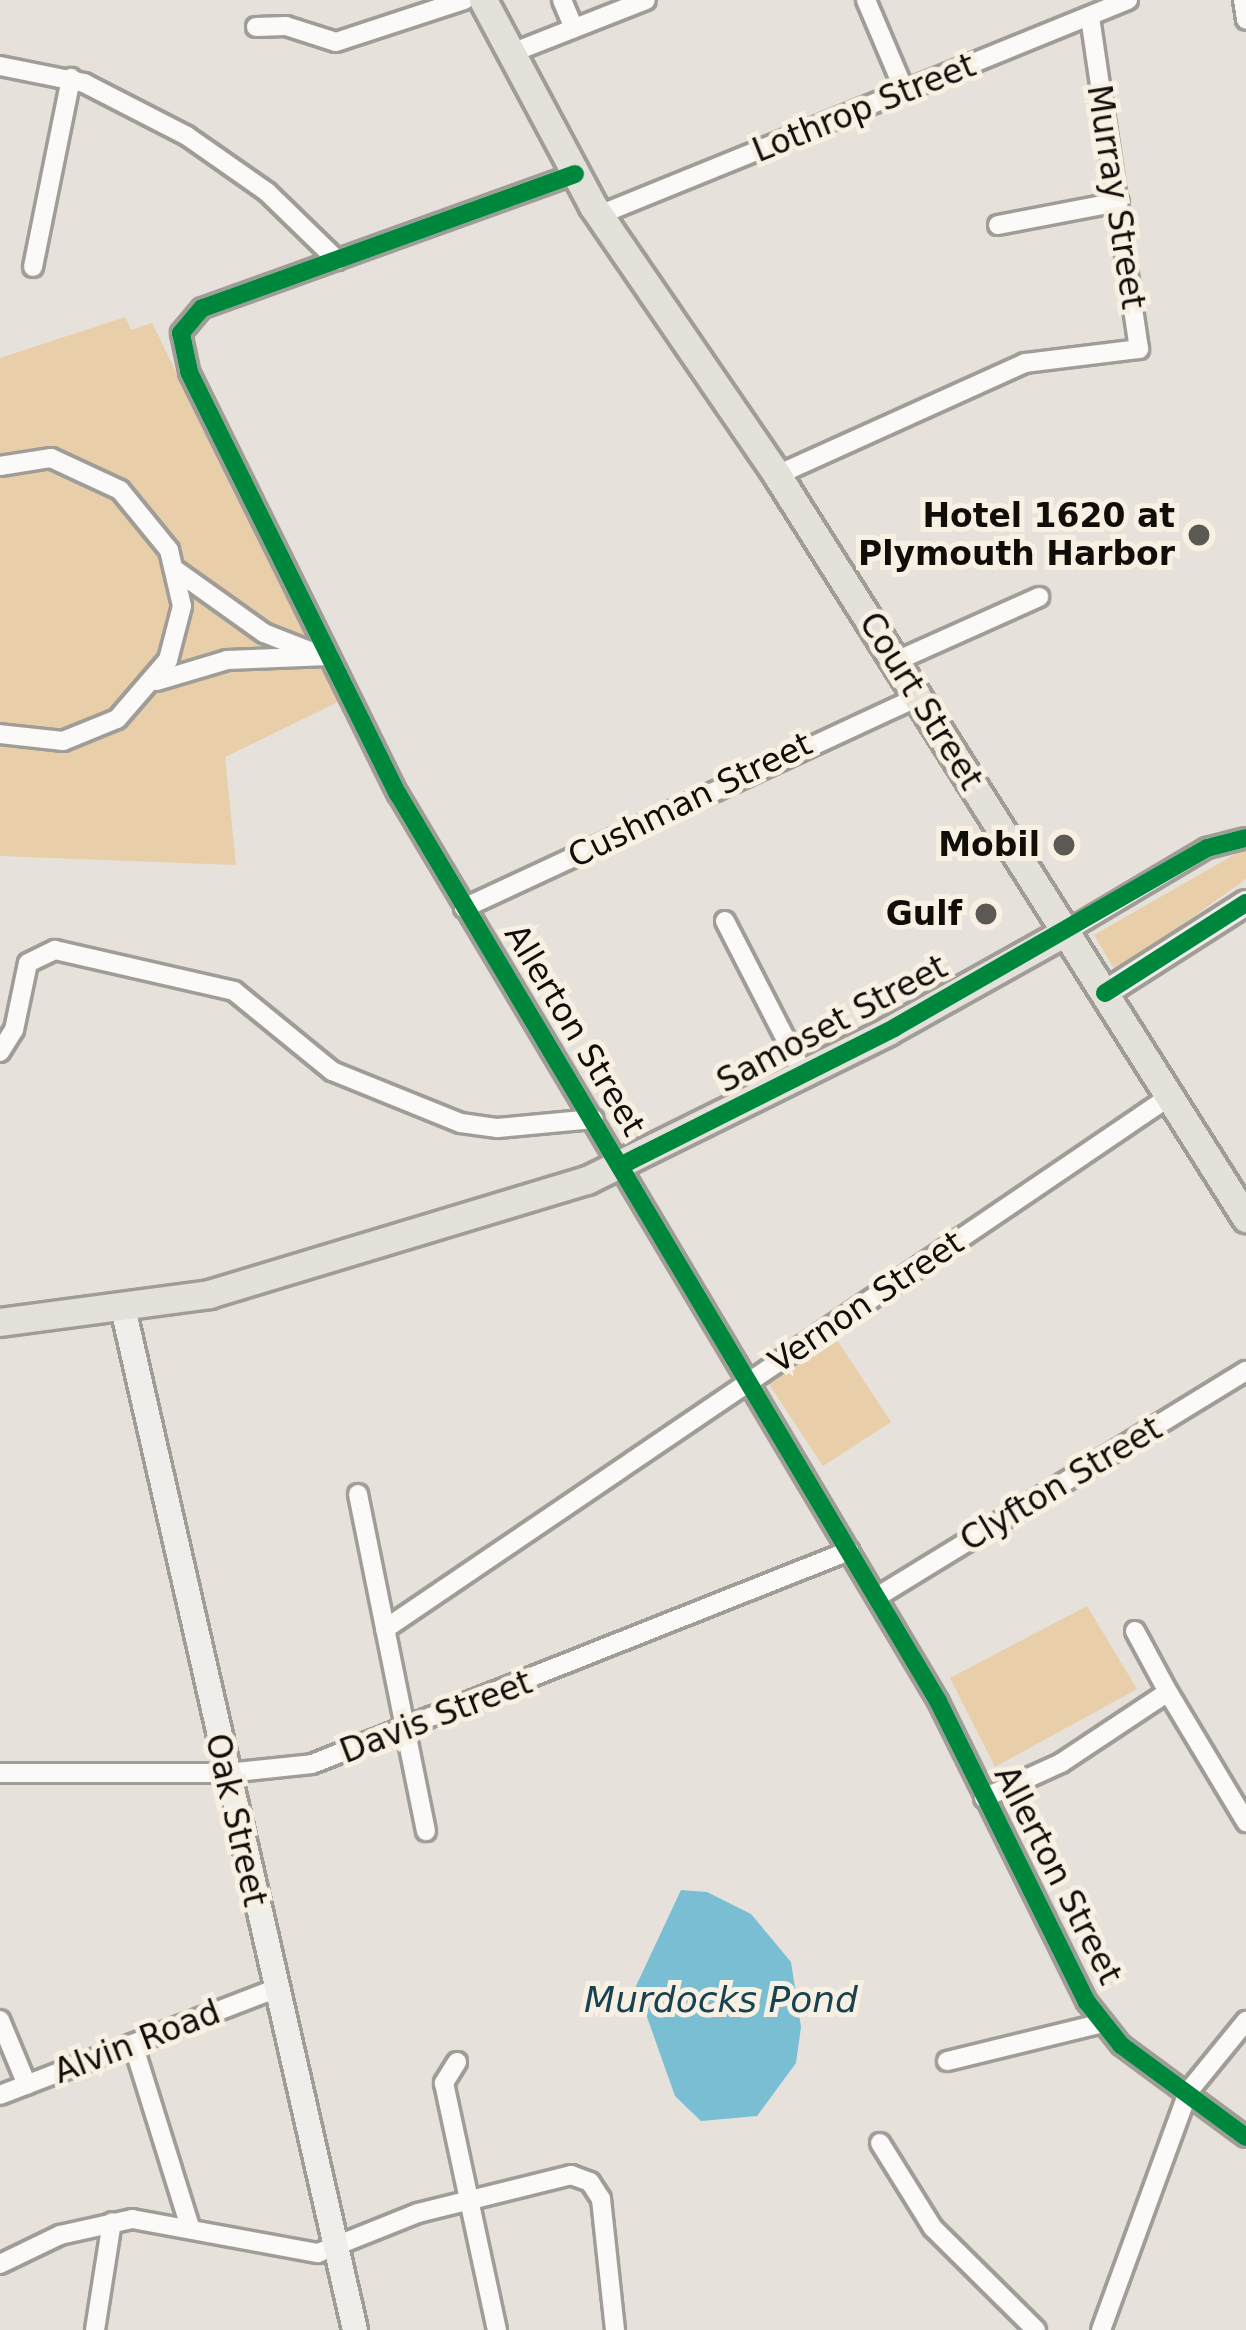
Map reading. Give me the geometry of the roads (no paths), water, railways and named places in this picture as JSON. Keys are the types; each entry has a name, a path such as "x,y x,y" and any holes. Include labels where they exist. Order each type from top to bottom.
{"main road":[{"name":"Court Street","path":"483,0 599,214 777,475 1246,1218"},
{"path":"1106,993 1246,903"},
{"name":"Samoset Street","path":"0,1322 123,1308 247,1283 622,1166 804,1075 1067,931"},
{"name":"Oak Street","path":"123,1308 355,2330"}],"street":[{"path":"256,27 286,26 336,41 464,0"},
{"path":"562,0 574,28"},
{"path":"509,54 646,0"},
{"path":"866,0 905,92"},
{"name":"Lothrop Street","path":"599,214 1128,0"},
{"path":"1243,0 1246,20"},
{"name":"Murray Street","path":"777,475 1025,363 1139,350 1090,17"},
{"path":"0,66 70,78 225,159 337,260"},
{"path":"33,267 70,78"},
{"name":"Allerton Street","path":"574,174 202,308 181,333 189,372 328,656 464,908 877,1597 1102,2023 1246,2137"},
{"path":"998,225 1119,202"},
{"path":"0,466 51,458 100,476 156,526 177,571 177,632 153,683 117,719 63,741 0,734"},
{"path":"177,571 264,633 328,656"},
{"path":"896,661 1039,597"},
{"path":"153,683 227,660 328,656"},
{"name":"Cushman Street","path":"464,908 918,698"},
{"path":"1067,931 1208,848 1246,838"},
{"path":"725,921 804,1075"},
{"path":"0,1052 14,1030 28,963 55,950 234,991 332,1071 461,1123 498,1128 594,1119"},
{"name":"Vernon Street","path":"385,1629 1168,1097"},
{"name":"Clyfton Street","path":"877,1597 1246,1371"},
{"path":"358,1494 426,1832"},
{"name":"Davis Street","path":"0,1773 227,1773 312,1764 408,1730 849,1552"},
{"path":"1135,1630 1246,1822"},
{"path":"984,1798 1061,1763 1168,1692"},
{"name":"Alvin Road","path":"0,2095 274,1989"},
{"path":"0,2020 27,2085"},
{"path":"1102,2330 1188,2092 1246,2021"},
{"path":"947,2061 1102,2023"},
{"path":"133,2044 190,2227"},
{"path":"457,2062 444,2084 474,2198 497,2330"},
{"path":"880,2144 933,2228 1036,2330"},
{"path":"0,2264 112,2222 190,2227 318,2253 337,2240 474,2198 571,2175 590,2182 602,2200 615,2330"},
{"path":"95,2330 112,2222"}],"water":[{"name":"Murdocks Pond","path":"681,1890 707,1892 751,1914 791,1962 801,2027 796,2063 757,2116 701,2121 675,2096 636,1986"}],"place":[{"name":"Hotel 1620 at Plymouth Harbor","path":"1199,535"},
{"name":"Mobil","path":"1064,845"},
{"name":"Gulf","path":"986,914"}]}
